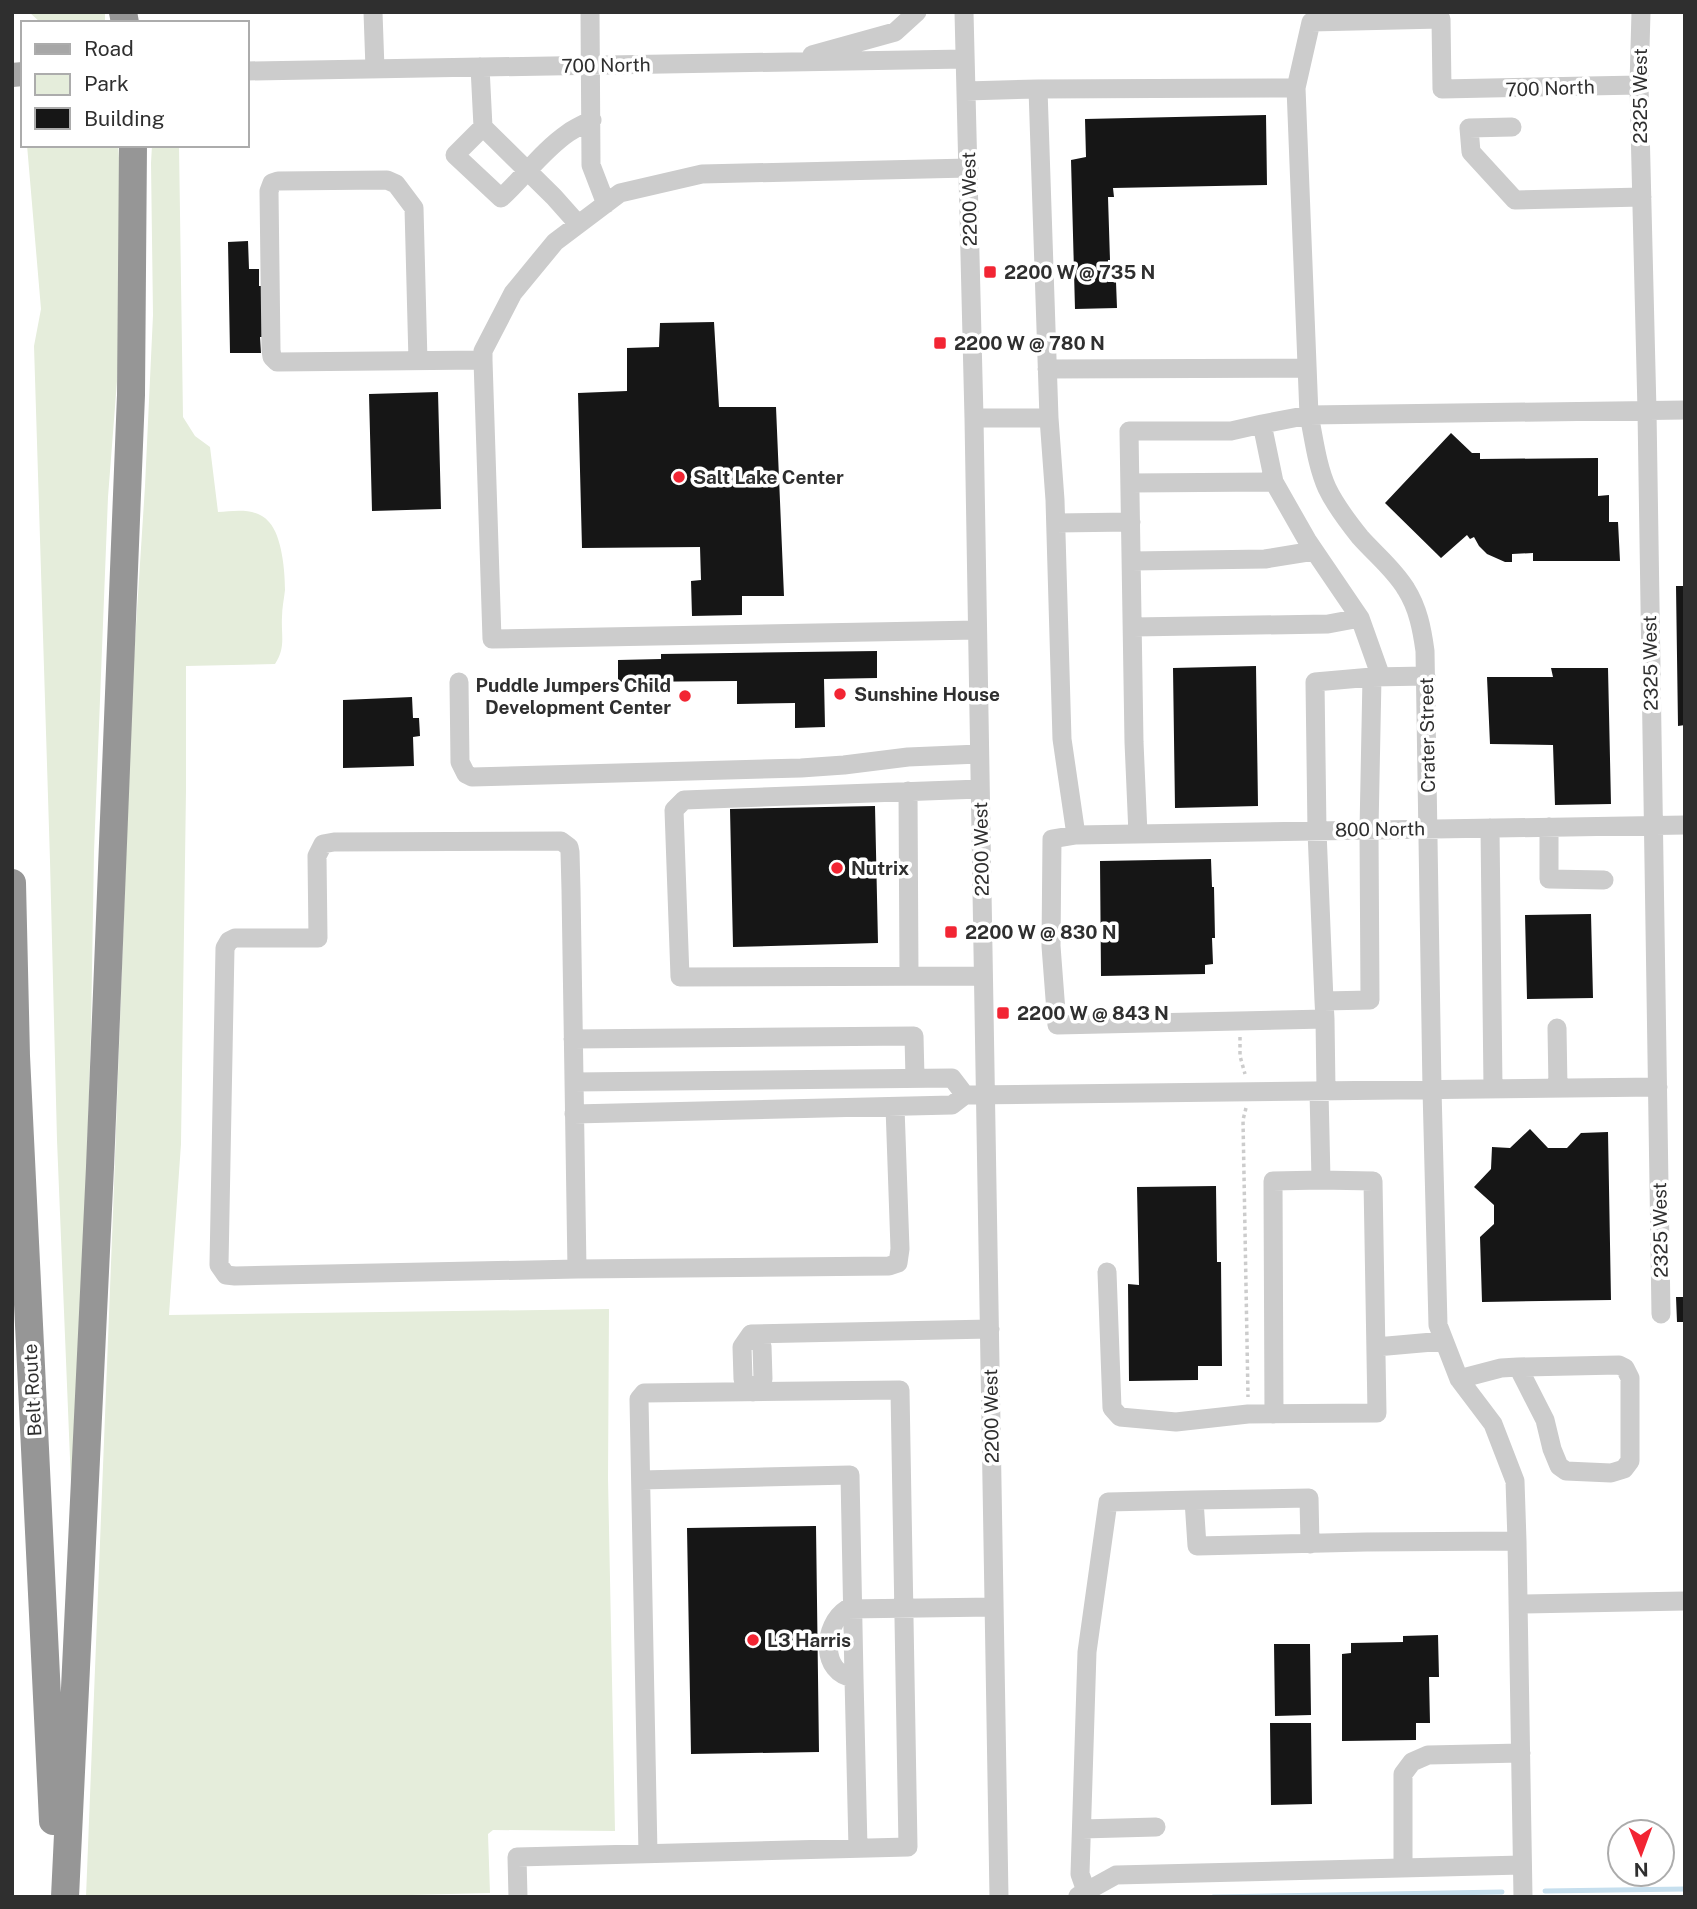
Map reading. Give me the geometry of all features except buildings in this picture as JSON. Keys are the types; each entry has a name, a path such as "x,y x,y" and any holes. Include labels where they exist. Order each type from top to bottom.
{"highway":[{"path":"65,1897 100,1167 129,437 133,147"},
{"name":"Belt Route","path":"12,883 16,1056 56,1897"}],"street":[{"path":"373,12 375,69"},
{"path":"590,12 591,165 606,204"},
{"path":"788,62 895,32 918,12"},
{"name":"2200 West","path":"964,12 974,418 999,1897"},
{"name":"2325 West","path":"1641,12 1639,85 1647,411 1661,1314"},
{"name":"Crater Street","path":"1461,90 1442,89 1441,19 1311,22 1296,88 1309,415 1318,457 1326,486 1339,509 1400,580 1417,611 1425,651 1438,1325 1459,1379 1493,1424 1515,1481 1523,1897"},
{"name":"700 North","path":"248,71 965,59"},
{"path":"480,67 483,127 579,224"},
{"name":"700 North","path":"1461,90 1639,85"},
{"path":"967,91 1296,88"},
{"path":"1038,89 1062,739 1076,835 1052,839 1051,946 1057,1025 1240,1020 1325,1010 1370,1000 1368,830 1376,677 1360,618 1314,551 1274,482 1262,424"},
{"path":"483,127 455,155 501,198 567,134 592,120"},
{"path":"1512,127 1469,128 1471,152 1515,200 1642,197"},
{"path":"969,168 702,174 620,193 555,242 513,293 484,351 483,360 492,639 977,630"},
{"path":"418,361 414,208 396,184 387,180 272,183 269,191 272,357 277,362 418,361 483,360"},
{"path":"1047,369 1307,368"},
{"path":"1138,834 1129,431 1231,431 1309,415 1685,410"},
{"path":"974,418 1049,418"},
{"path":"1130,483 1274,482"},
{"path":"1056,523 1131,522"},
{"path":"1132,561 1265,559 1314,551"},
{"path":"1133,627 1328,624 1360,618"},
{"path":"1321,1180 1325,1010 1317,831 1315,682 1426,676"},
{"path":"459,682 460,762 466,774 472,777 801,768 898,758 979,754"},
{"path":"980,789 684,800 674,810 680,977 983,976"},
{"path":"908,791 909,976"},
{"name":"800 North","path":"1076,835 1685,825"},
{"path":"1549,827 1549,879 1604,880"},
{"path":"1490,828 1493,1088"},
{"path":"578,1269 569,848 561,841 323,844 317,856 318,937 235,938 229,941 225,948 219,1265 226,1275 889,1266 898,1263 900,1249 895,1107"},
{"path":"1557,1028 1558,1087"},
{"path":"573,1039 914,1035 915,1078"},
{"path":"574,1082 952,1078 965,1095"},
{"path":"574,1114 952,1105 965,1095 1658,1087"},
{"path":"1107,1272 1112,1408 1120,1417 1176,1422 1236,1415 1377,1413 1373,1181 1273,1181 1274,1414"},
{"path":"753,1392 764,1379 762,1346 751,1334 990,1329"},
{"path":"1376,1347 1444,1341"},
{"path":"1459,1379 1501,1368 1518,1367 1619,1365 1625,1368 1630,1378 1630,1461 1624,1469 1611,1473 1566,1471 1559,1466 1545,1420 1518,1367"},
{"path":"518,1897 517,1857 648,1854 908,1847 900,1390 644,1393 639,1399 648,1854"},
{"path":"641,1480 850,1475 853,1610"},
{"path":"1310,1544 1309,1498 1108,1502 1087,1652 1080,1874 1082,1894 1116,1875 1522,1865"},
{"path":"1195,1500 1197,1546 1517,1541"},
{"path":"1519,1604 1685,1601"},
{"path":"858,1848 855,1678 840,1674 833,1664 828,1647 831,1628 839,1615 847,1609 994,1607"},
{"path":"1403,1868 1402,1774 1412,1762 1428,1755 1521,1753"},
{"path":"1082,1829 1156,1827"}],"path":[{"path":"1240,1020 1240,1056 1250,1091 1243,1120 1248,1403"}],"green space":[{"path":"29,12 105,12 105,21 39,21"},
{"path":"27,147 118,147 121,184 118,368 108,497 94,852 77,1483 71,1483 57,1140 34,346 41,309"},
{"path":"152,147 179,147 183,417 195,436 210,447 218,512 252,512 264,517 273,528 282,554 285,590 282,647 275,664 186,666 181,1144 169,1315 609,1309 608,1478 615,1831 493,1830 488,1834 490,1893 332,1897 86,1897 132,688 153,315"}],"waterway":[{"path":"1545,1891 1685,1889"},
{"path":"1213,1897 1502,1892"}],"place":[{"name":"2200 W @ 735 N","path":"990,272"},
{"name":"2200 W @ 780 N","path":"940,343"},
{"name":"Salt Lake Center","path":"679,477"},
{"name":"Sunshine House","path":"840,694"},
{"name":"Puddle Jumpers Child Development Center","path":"685,696"},
{"name":"Nutrix","path":"837,868"},
{"name":"2200 W @ 830 N","path":"951,932"},
{"name":"2200 W @ 843 N","path":"1003,1013"},
{"name":"L3 Harris","path":"753,1640"}]}
